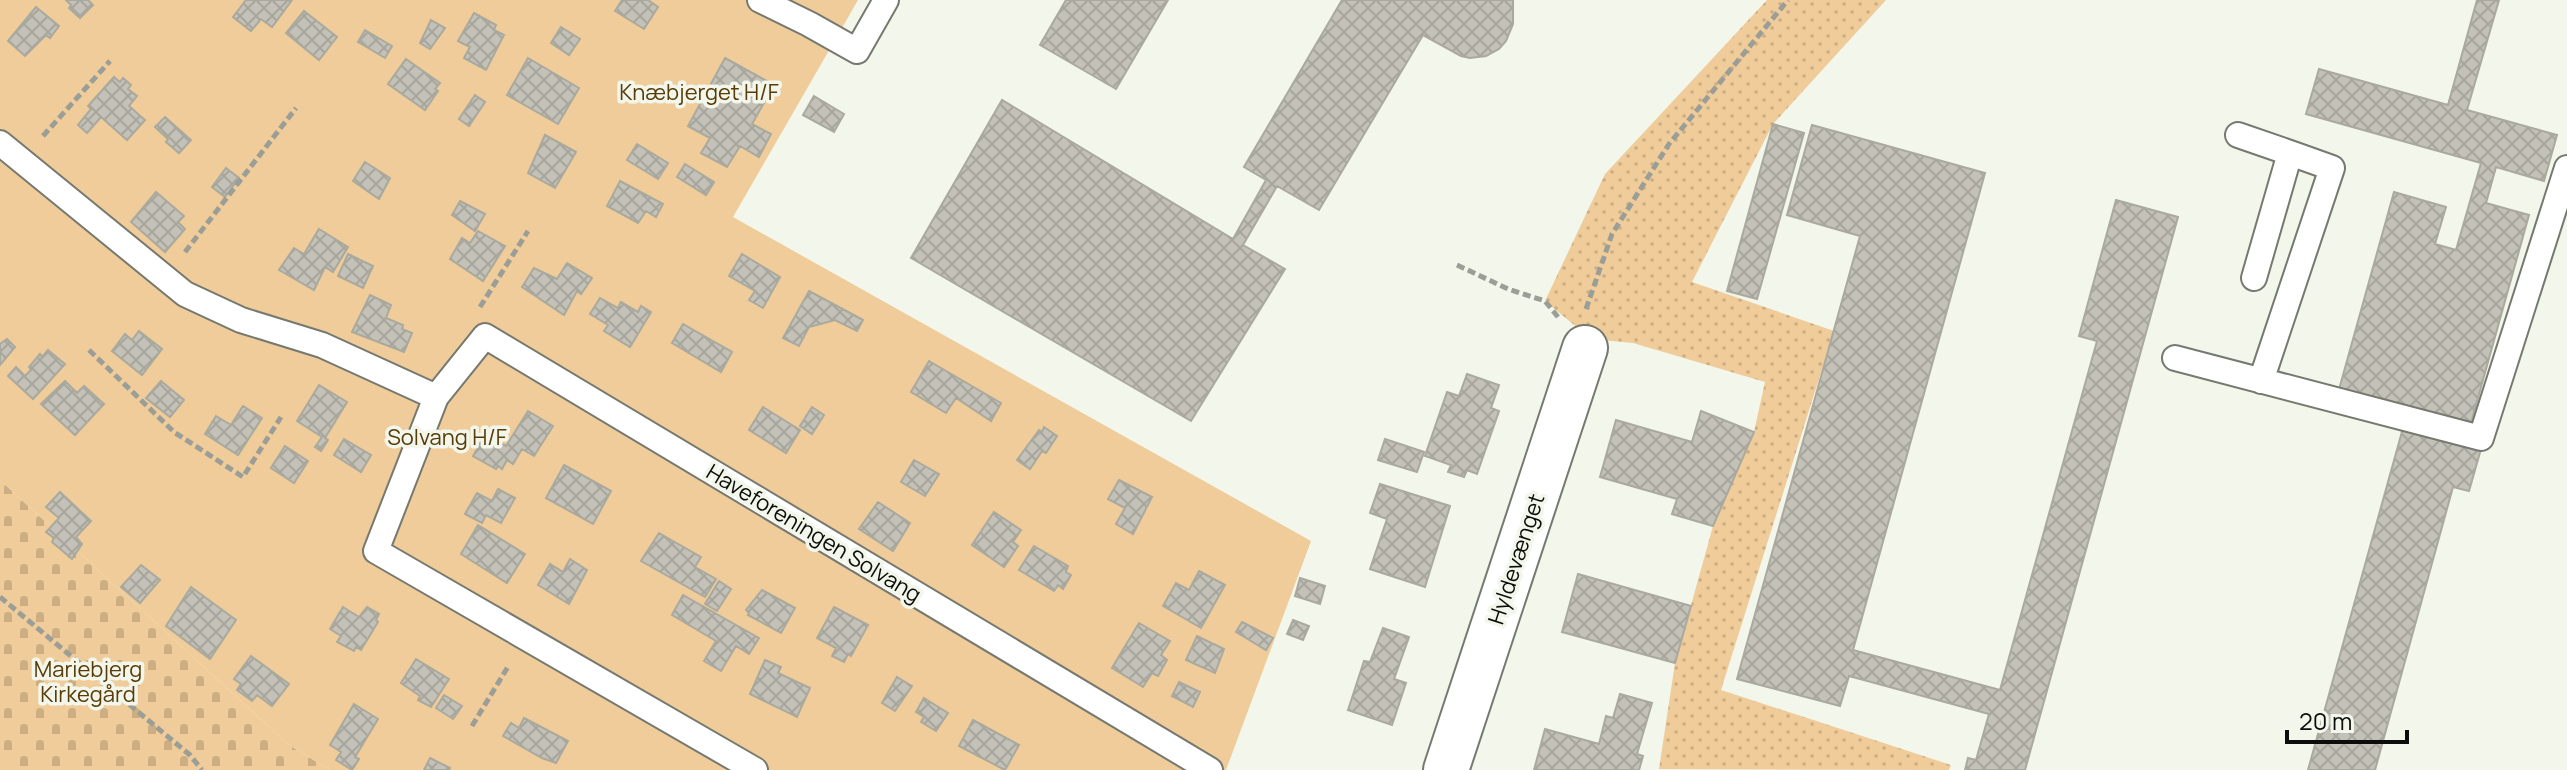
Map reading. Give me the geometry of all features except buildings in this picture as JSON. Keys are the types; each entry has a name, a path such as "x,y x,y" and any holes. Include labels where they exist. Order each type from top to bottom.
{"street":[{"name":"Hyldevænget","path":"1446,770 1585,348"}],"lane":[{"path":"760,0 857,51 886,0"},
{"path":"2238,135 2332,168 2261,381"},
{"path":"0,143 185,294 241,320 322,345 436,397"},
{"path":"2254,278 2290,153"},
{"path":"2175,358 2481,438 2567,168"},
{"path":"485,336 436,397 376,551 755,770"},
{"name":"Haveforeningen Solvang","path":"485,336 1210,770"}],"path":[{"path":"1585,348 1579,329 1612,234 1669,144 1788,0"},
{"path":"21,161 110,61"},
{"path":"165,278 296,108"},
{"path":"485,336 485,328 473,317 528,231"},
{"path":"1457,265 1508,289 1545,301 1585,348"},
{"path":"89,350 174,432 243,477 281,417"},
{"path":"0,597 190,755 202,770"},
{"path":"472,726 526,637"}],"green space":[{"name":"Solvang H/F","path":"0,0 858,0 733,217 1311,541 1226,770 330,770 289,745 0,480"},
{"path":"1767,0 1886,0 1773,124 1692,282 1834,331 1721,690 1951,765 1949,770 1659,769 1675,663 1713,526 1754,432 1765,382 1633,343 1601,340 1579,329 1545,301 1605,174"},
{"name":"Mariebjerg Kirkegård","path":"0,480 289,745 330,770 0,770"}],"park label":[{"name":"Knæbjerget H/F","path":"699,92"}]}
